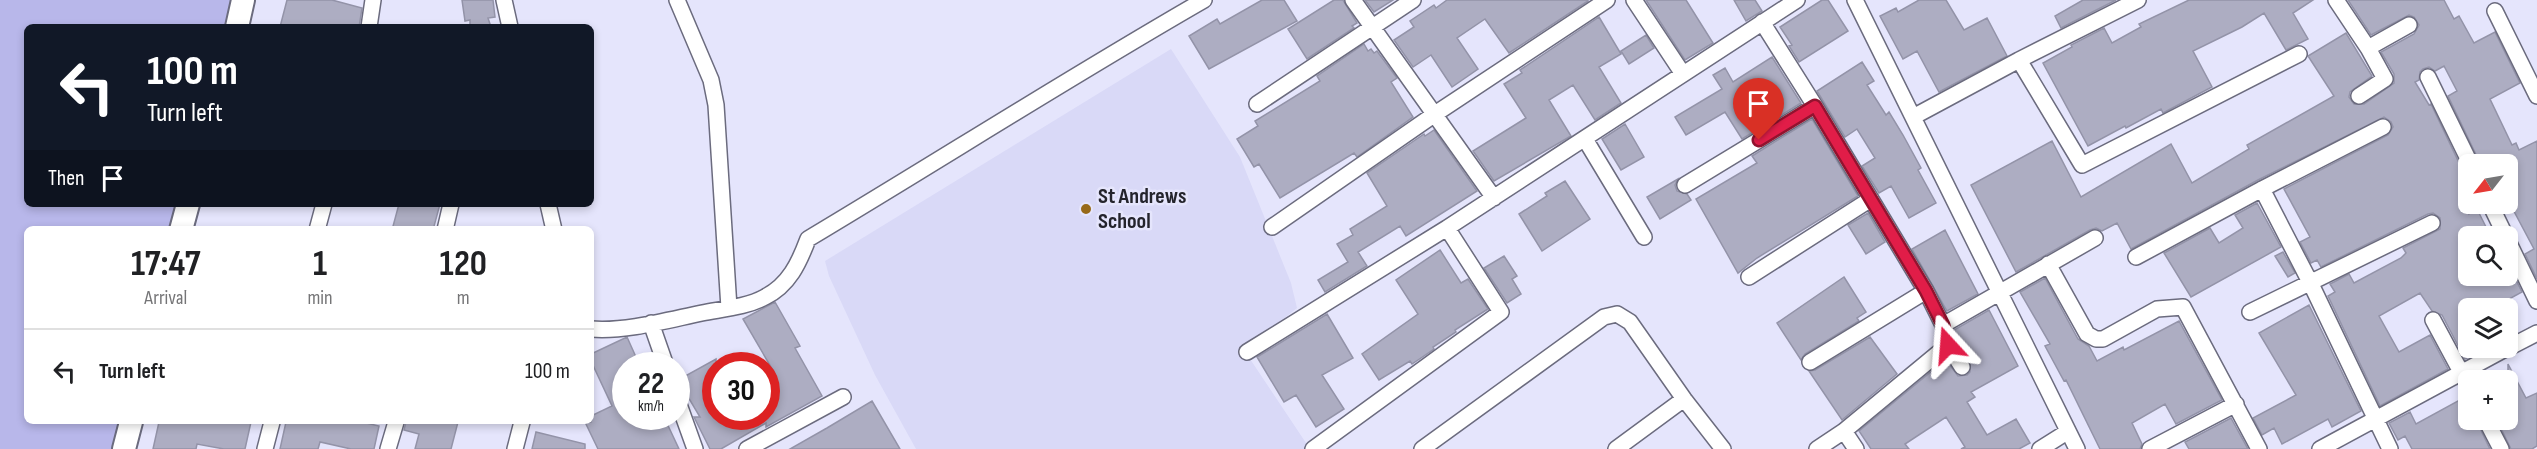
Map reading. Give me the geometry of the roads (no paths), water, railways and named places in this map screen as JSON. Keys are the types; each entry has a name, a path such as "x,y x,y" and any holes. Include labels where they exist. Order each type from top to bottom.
{"main road":[{"path":"238,24 243,0"},
{"path":"182,226 187,207"},
{"path":"124,449 130,424"}],"street":[{"path":"369,24 373,0"},
{"path":"504,0 509,24"},
{"path":"677,0 711,81 716,105 729,308"},
{"path":"594,325 651,323 729,308 765,297 791,277 800,262 808,239 1204,0"},
{"path":"1353,0 1494,198"},
{"path":"1257,104 1413,0"},
{"path":"1272,227 1435,114 1607,0"},
{"path":"1634,0 1683,74"},
{"path":"1247,351 1447,228 1797,0"},
{"path":"1913,117 2138,0"},
{"path":"2336,0 2368,48 2385,79 2359,96"},
{"path":"1860,2 1913,117 2077,449"},
{"path":"2495,11 2537,96"},
{"path":"1762,22 1926,291 1943,325 1948,345 1962,367"},
{"path":"2368,48 2409,25"},
{"path":"2019,60 2082,165 2299,54"},
{"path":"2428,77 2466,154"},
{"path":"1685,185 1815,106"},
{"path":"2136,257 2383,127"},
{"path":"1585,138 1644,237"},
{"path":"2262,189 2311,284 2390,449"},
{"path":"1749,277 1871,198"},
{"path":"318,226 323,207"},
{"path":"446,226 450,207"},
{"path":"549,207 553,226"},
{"path":"2250,312 2432,223"},
{"path":"1313,449 1501,312 1447,228"},
{"path":"1943,325 2094,238"},
{"path":"2518,262 2537,301"},
{"path":"2048,264 2087,334 2096,339 2103,339 2157,309 2183,307 2259,449"},
{"path":"1810,362 1926,291"},
{"path":"1422,449 1604,316 1617,314 1630,322 1684,399 1723,449"},
{"path":"2433,320 2460,370"},
{"path":"651,323 661,352"},
{"path":"2518,343 2537,333"},
{"path":"1817,449 1844,431 1948,345"},
{"path":"2463,370 2488,358"},
{"path":"2320,449 2458,373"},
{"path":"747,449 843,397"},
{"path":"1616,449 1684,399"},
{"path":"2150,449 2236,404"},
{"path":"265,449 271,424"},
{"path":"388,449 395,424"},
{"path":"515,449 521,424"},
{"path":"688,430 695,449"},
{"path":"2491,430 2501,449"},
{"path":"1844,431 1856,449"},
{"path":"2040,449 2067,432"}],"place":[{"name":"St Andrews School","path":"1086,209"}]}
